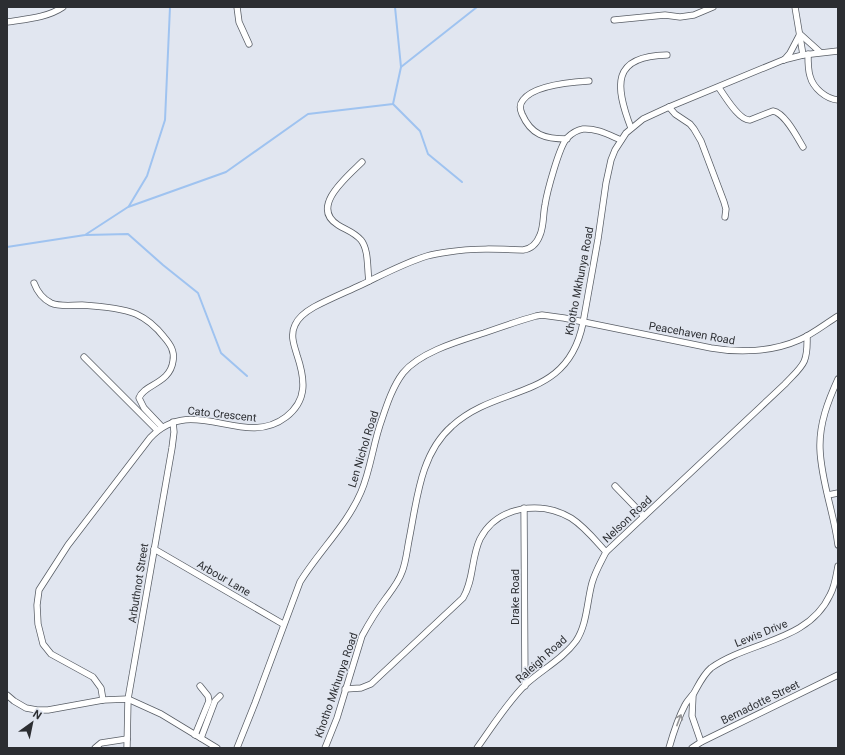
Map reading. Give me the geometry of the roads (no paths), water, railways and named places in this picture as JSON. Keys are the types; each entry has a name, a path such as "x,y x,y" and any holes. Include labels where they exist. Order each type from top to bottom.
{"street":[{"path":"7,22 41,16 63,7"},
{"path":"237,7 239,22 250,44"},
{"path":"614,20 665,15 680,17 694,15 713,7"},
{"path":"795,7 810,76 815,86 829,98 838,100"},
{"path":"800,34 820,52"},
{"path":"783,60 790,53 800,34"},
{"name":"Khotho Mkhunya Road","path":"325,748 337,718 356,654 365,630 402,572 424,468 434,447 452,426 464,416 535,386 557,373 575,349 581,335 611,160 621,140 643,119 783,60 805,54 838,51"},
{"path":"632,128 625,111 622,98 621,76 623,71 628,65 640,58 656,55 667,55"},
{"path":"589,81 568,82 552,85 532,93 523,99 520,110 527,125 536,134 556,139 567,138 583,129 598,131 621,140"},
{"path":"719,88 740,116 747,121 773,111 777,112 785,119 803,147"},
{"path":"669,107 675,114 690,124 701,141 724,202 726,209 725,217"},
{"name":"Cato Crescent","path":"103,700 100,688 93,677 51,654 44,644 38,624 37,605 39,590 68,545 150,438 159,429 172,422 184,419 205,420 256,428 269,427 285,418 300,403 304,387 302,372 292,334 295,325 300,318 314,307 427,256 487,248 529,249 541,234 545,204 549,189 562,148 567,138"},
{"path":"362,162 340,185 330,198 327,206 331,219 338,225 353,232 361,240 365,247 369,282"},
{"path":"34,283 39,293 51,303 121,310 136,314 158,329 171,346 174,357 173,364 162,380 143,392 139,398 144,408 159,429"},
{"name":"Len Nichol Road","path":"237,748 300,582 309,567 355,505 365,481 386,408 397,382 404,372 419,360 443,346 536,316 564,318 583,323"},
{"name":"Peacehaven Road","path":"583,323 711,348 735,351 782,345 806,336 838,316"},
{"name":"Nelson Road","path":"345,689 361,688 371,684 456,606 468,590 476,551 482,535 492,523 504,514 524,508 548,509 560,513 572,519 588,532 606,552 800,369 807,353 806,336"},
{"path":"84,357 159,429"},
{"path":"838,379 829,399 822,421 820,449 838,545"},
{"name":"Arbuthnot Street","path":"127,748 128,699 172,448 174,432 172,422"},
{"path":"615,486 644,516"},
{"path":"828,495 838,493"},
{"name":"Drake Road","path":"524,508 525,686"},
{"name":"Arbour Lane","path":"154,549 283,624"},
{"name":"Raleigh Road","path":"477,748 499,717 525,686 569,649 577,639 584,619 595,574 606,552"},
{"name":"Lewis Drive","path":"669,748 685,705 699,682 710,669 731,656 790,634 816,616 824,607 830,595 838,566"},
{"name":"Bernadotte Street","path":"692,748 838,675"},
{"path":"198,737 209,701 208,696 200,686"},
{"path":"693,693 692,716 702,742"},
{"path":"7,694 19,705 37,710 48,710 103,700 128,699 161,714 217,748"},
{"path":"198,737 220,696"},
{"path":"95,748 102,743 127,739"}],"waterway":[{"path":"129,206 147,176 165,120 170,7"},
{"path":"395,7 401,67"},
{"path":"7,247 85,235 128,207 226,172 308,114 393,104 401,67 477,7"},
{"path":"393,104 420,131 428,154 462,182"},
{"path":"86,235 128,234 198,293 221,353 247,376"}]}
